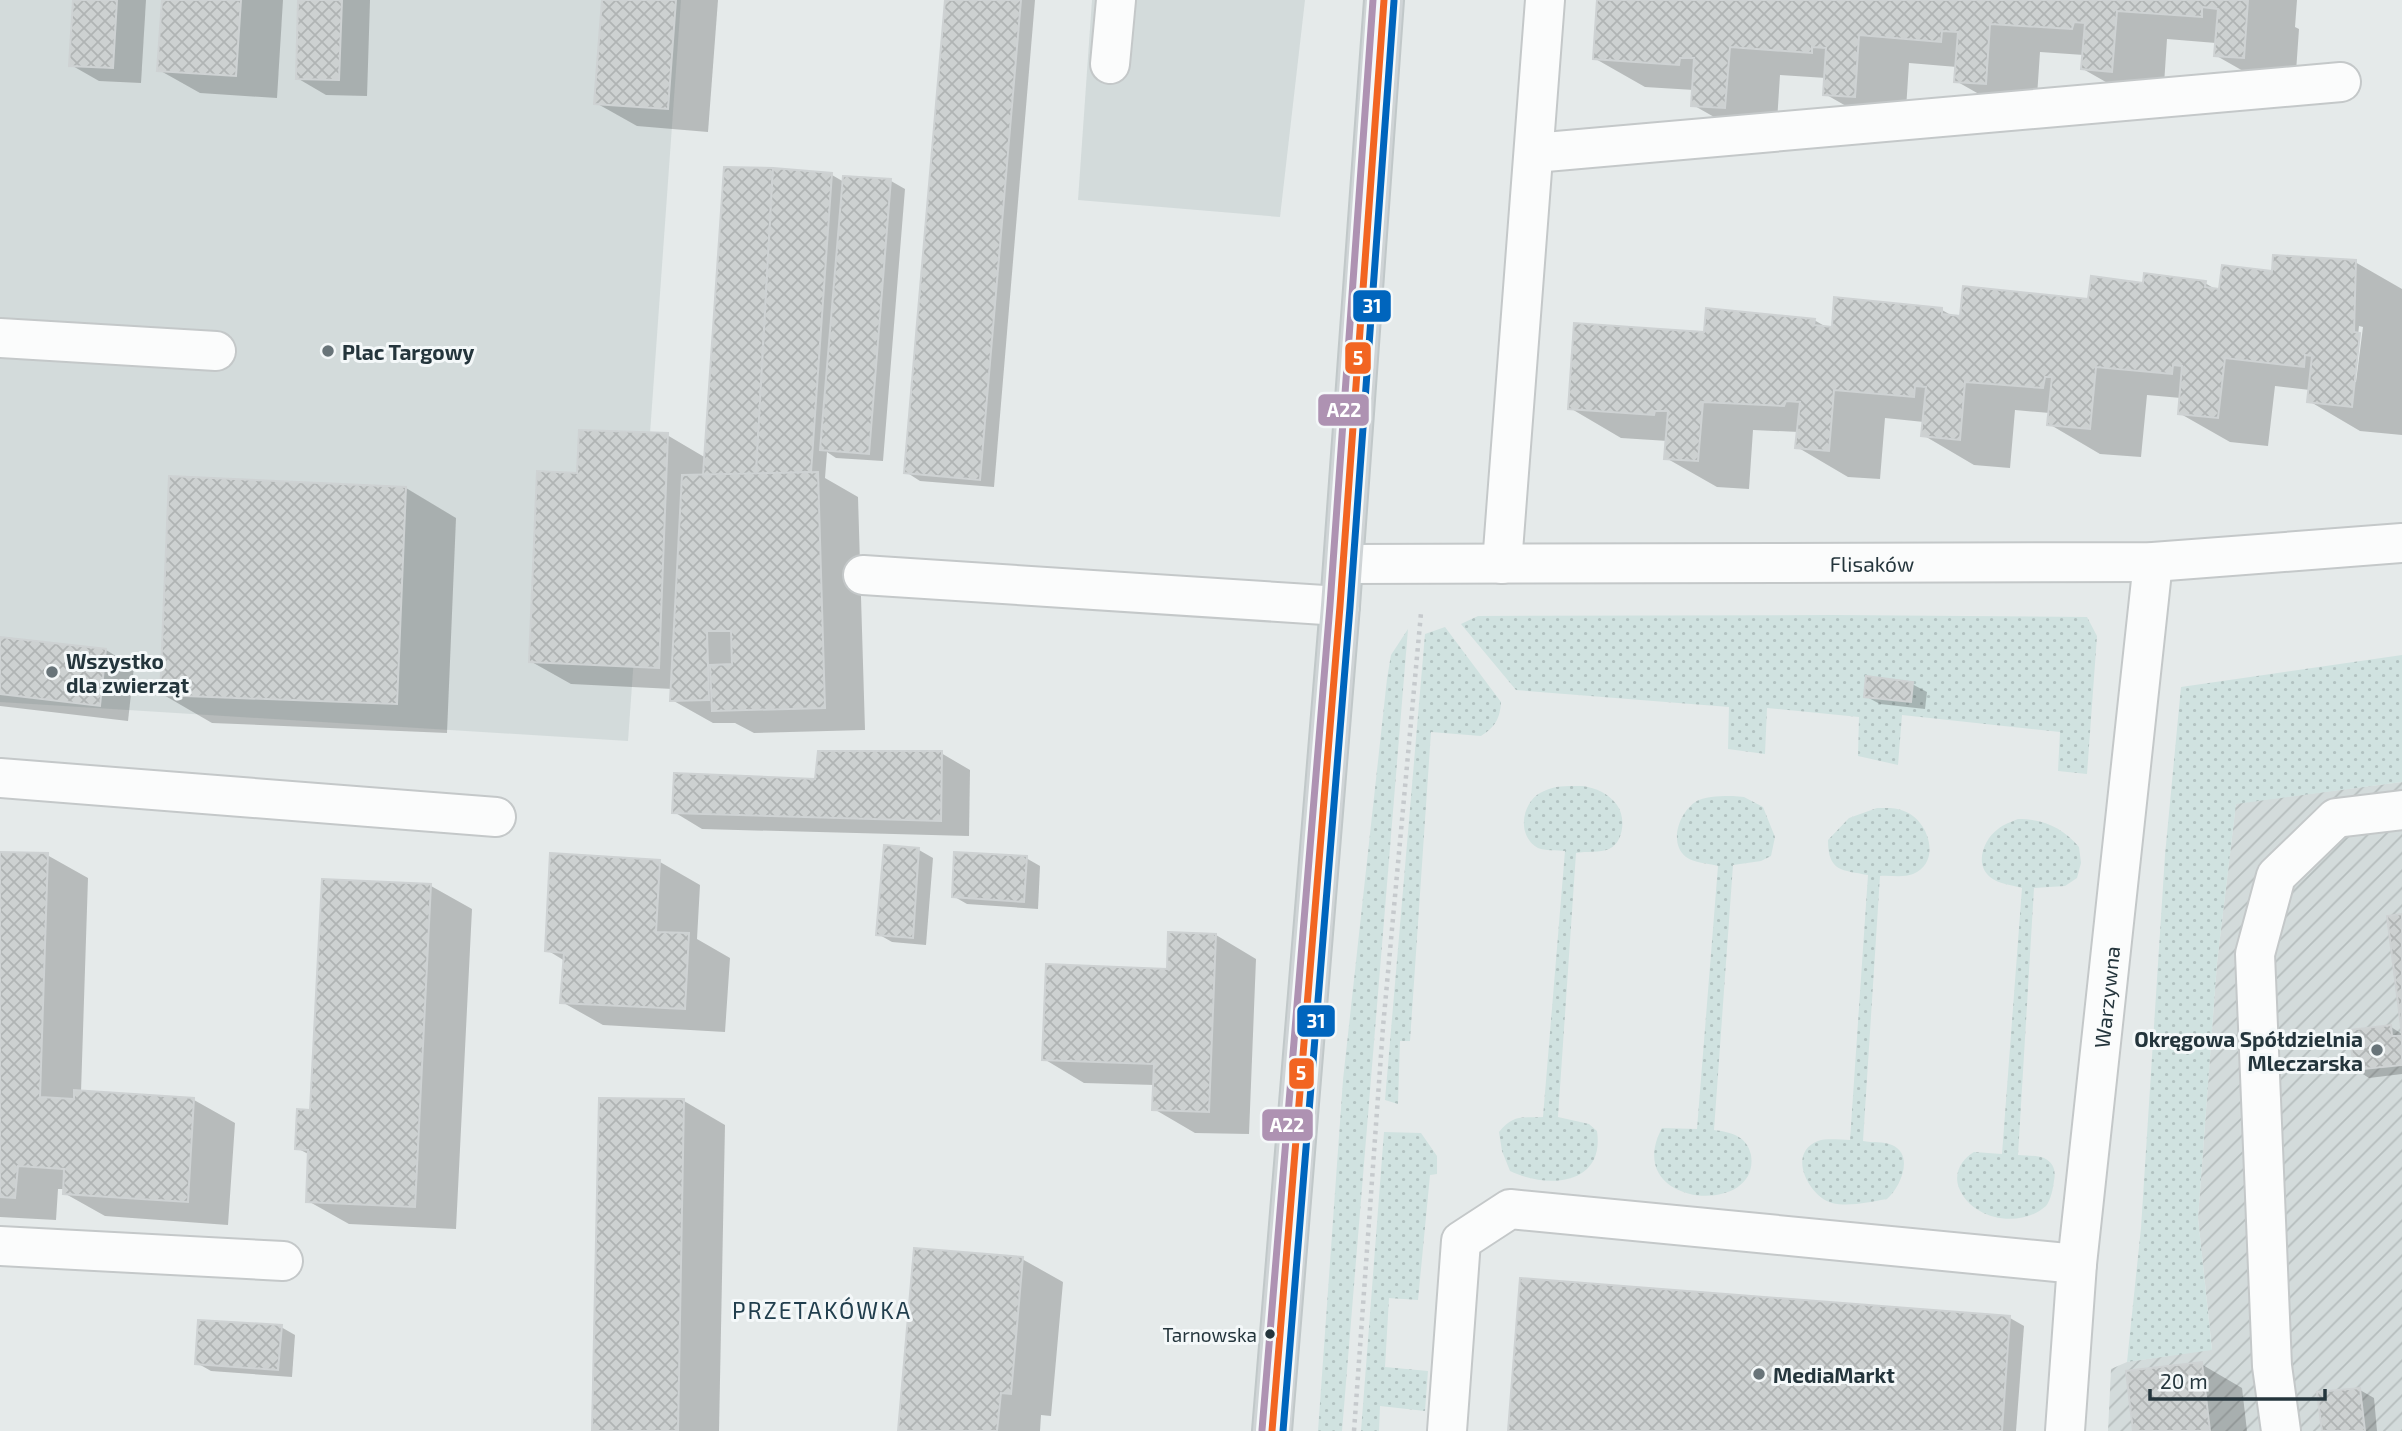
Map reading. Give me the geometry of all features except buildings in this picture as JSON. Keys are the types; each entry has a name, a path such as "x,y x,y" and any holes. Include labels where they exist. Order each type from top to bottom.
{"main road":[{"path":"1272,1431 1344,564 1384,0"}],"street":[{"path":"1110,64 1116,0"},
{"path":"1502,564 1545,0"},
{"path":"1534,153 2342,82"},
{"path":"0,338 216,351"},
{"name":"Flisaków","path":"1344,564 2153,562 2402,543"},
{"name":"Warzywna","path":"2065,1431 2077,1264 2153,562"},
{"path":"863,575 1340,606"},
{"path":"0,778 496,817"},
{"path":"2281,1431 2272,1366 2255,954 2276,876 2286,866 2336,818 2402,810"},
{"path":"1447,1431 1461,1241 1510,1209 2077,1264"},
{"path":"0,1246 283,1261"}],"path":[{"path":"1354,1431 1383,1027 1420,613"}],"shaded area":[{"name":"Plac Targowy","path":"0,0 681,0 628,741 0,702"},
{"path":"1092,0 1305,0 1280,217 1078,200"},
{"path":"1478,616 2087,617 2097,636 2087,774 2058,771 2060,732 1902,715 1898,765 1858,756 1859,717 1767,708 1765,754 1728,749 1729,707 1516,690 1461,624"},
{"path":"1445,627 1501,702 1496,722 1481,736 1431,732 1410,1041 1400,1041 1398,1104 1385,1100 1425,634"},
{"path":"1408,629 1342,1431 1318,1431 1343,1080 1387,679 1391,655"},
{"path":"2402,655 2402,782 2236,804 2217,963 2198,1218 2212,1350 2127,1362 2141,1228 2165,855 2181,687"},
{"path":"2402,782 2402,1431 2108,1431 2111,1369 2127,1362 2212,1349 2198,1218 2217,963 2236,803"},
{"path":"1583,786 1610,797 1622,816 1622,829 1614,846 1601,851 1576,853 1558,1117 1589,1124 1597,1131 1597,1149 1592,1163 1583,1173 1556,1181 1540,1180 1510,1171 1502,1151 1499,1132 1514,1120 1543,1117 1565,851 1538,848 1531,843 1524,829 1524,820 1529,805 1545,790"},
{"path":"1716,796 1744,797 1763,807 1775,837 1771,856 1761,861 1733,865 1714,1130 1741,1139 1746,1143 1751,1155 1748,1175 1735,1188 1716,1195 1694,1195 1674,1188 1660,1174 1654,1154 1662,1128 1697,1129 1718,866 1686,857 1680,851 1677,834 1682,818 1692,804"},
{"path":"1877,808 1897,809 1913,816 1920,823 1929,841 1927,860 1922,868 1909,875 1880,876 1863,1141 1892,1145 1903,1156 1904,1164 1900,1180 1887,1199 1860,1204 1839,1204 1823,1199 1816,1192 1804,1174 1802,1164 1808,1147 1818,1141 1850,1140 1868,875 1838,868 1831,858 1828,840 1849,818"},
{"path":"2018,819 2045,823 2060,830 2079,847 2081,863 2077,878 2065,886 2034,888 2018,1155 2044,1158 2054,1168 2055,1177 2052,1194 2046,1206 2035,1213 2010,1219 1998,1218 1974,1208 1965,1199 1957,1177 1962,1163 1974,1152 2002,1154 2022,888 1990,877 1985,872 1982,859 1985,845 1993,833"},
{"path":"1384,1132 1421,1133 1437,1156 1437,1174 1430,1175 1418,1300 1389,1298 1385,1367 1428,1371 1425,1411 1380,1406 1379,1431 1361,1431"}],"transit line":[{"name":"A22","path":"1262,1430 1330,605 1373,0"},
{"name":"5","path":"1272,1431 1340,606 1384,0"},
{"name":"31","path":"1283,1431 1350,607 1394,1"}],"place":[{"name":"Plac Targowy","path":"328,351"},
{"name":"Wszystko dla zwierząt","path":"52,672"},
{"name":"Okręgowa Spółdzielnia Mleczarska","path":"2377,1050"},
{"name":"Tarnowska","path":"1270,1334"},
{"name":"MediaMarkt","path":"1759,1374"}],"district":[{"name":"PRZETAKÓWKA","path":"822,1310"}]}
